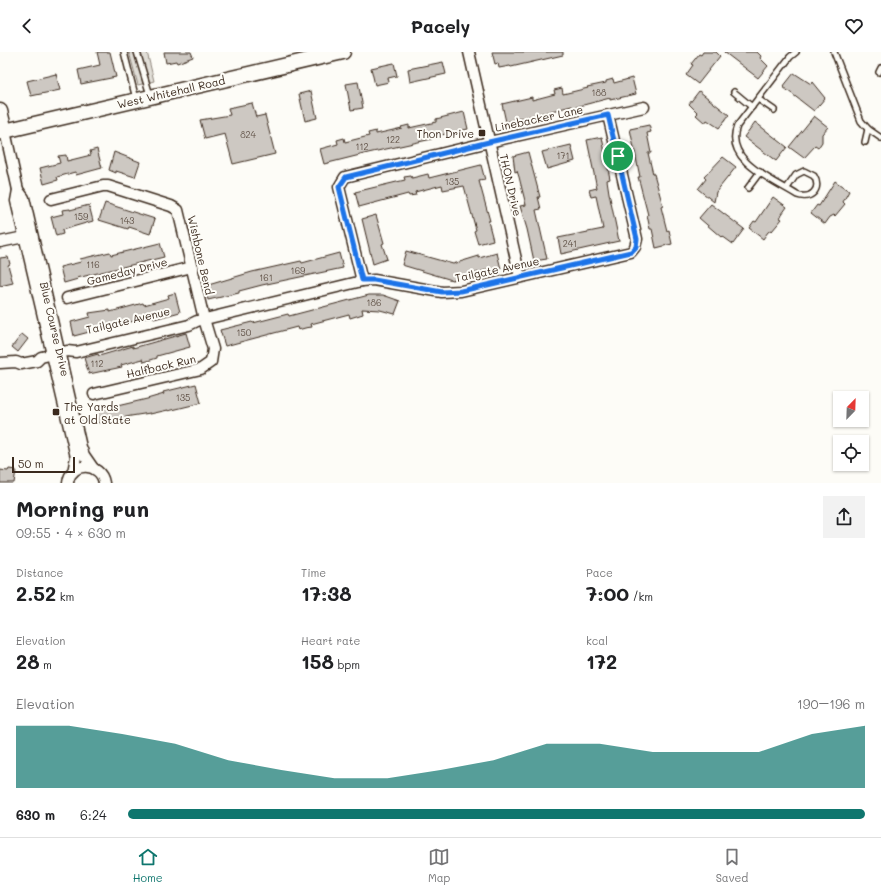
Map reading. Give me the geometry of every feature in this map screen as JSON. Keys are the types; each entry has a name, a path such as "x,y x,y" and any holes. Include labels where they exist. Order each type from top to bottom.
{"main road":[{"name":"West Whitehall Road","path":"2,132 343,52"},
{"name":"Blue Course Drive","path":"0,111 2,132"}],"street":[{"name":"THON Drive","path":"469,52 520,277"},
{"name":"Linebacker Lane","path":"362,280 339,187 346,177 489,142 644,107"},
{"name":"Tailgate Avenue","path":"0,363 16,362 21,364 37,361 40,357 60,353 75,345 187,318 200,320 362,280 374,280 442,292 461,291 631,252 636,247 637,239 608,115"},
{"name":"Blue Course Drive","path":"2,132 18,190 16,200 28,236 60,353 81,447 84,456 93,468 102,475 104,483"},
{"name":"Wishbone Bend","path":"51,199 108,186 178,210 192,268 200,320"},
{"path":"0,242 28,236"},
{"name":"Gameday Drive","path":"67,298 192,268"},
{"name":"Halfback Run","path":"94,394 207,366 211,362 213,349 200,320"},
{"name":"Blue Course Drive","path":"60,353 76,457 68,479"},
{"name":"Blue Course Drive","path":"68,479 82,466 93,468"}],"lane":[{"path":"124,52 136,100"},
{"path":"137,52 151,96"},
{"path":"786,188 796,175 804,172 814,176 817,183 815,192 807,197 797,195 760,172 749,164 739,154 734,139 737,126 791,55 796,52"},
{"path":"834,52 855,109 861,121 868,129 881,138"},
{"path":"734,92 752,107"},
{"path":"758,99 774,110"},
{"path":"865,142 868,129"},
{"path":"748,188 760,172"}],"shaded area":[{"path":"129,52 147,52 154,81 138,85"}],"building":[{"path":"97,52 110,52 116,77 81,84 78,70 100,65"},
{"path":"164,52 191,52 193,57 177,63 176,61 166,63"},
{"path":"492,52 563,52 563,55 511,67 499,68 498,63 495,64"},
{"path":"703,52 716,52 720,56 698,84 686,75 693,65 691,64 699,54 701,55"},
{"path":"724,52 757,52 761,56 760,58 768,66 758,78"},
{"path":"443,62 446,74 410,82 408,69"},
{"path":"394,63 397,76 388,78 389,82 375,85 371,68"},
{"path":"794,73 811,84 812,82 825,98 814,111 783,87"},
{"path":"56,74 60,90 31,96 27,81"},
{"path":"632,78 636,94 610,100 610,98 572,108 572,106 506,122 502,104 532,97 532,100 555,94 554,90 562,88 563,94 606,83 606,81 613,79 614,83"},
{"path":"358,82 363,108 351,110 346,84"},
{"path":"311,91 317,118 305,121 299,94"},
{"path":"699,91 729,115 719,128 707,120 705,123 696,115 698,113 689,104"},
{"path":"252,103 256,117 265,115 275,154 233,164 225,134 205,139 200,120 230,115 228,108"},
{"path":"464,112 468,129 432,137 432,139 324,164 320,149 338,144 337,140 344,138 345,142 369,136 368,133 376,131 376,134 409,125 409,128 436,122 436,119"},
{"path":"814,116 828,127 822,134 822,142 818,148 815,146 804,158 789,147"},
{"path":"755,122 787,147 776,161 744,137"},
{"path":"649,125 651,132 647,133 651,153 648,153 663,206 661,207 667,231 669,230 672,244 656,248 638,177 640,177 630,129"},
{"path":"602,137 610,179 607,180 609,193 619,241 561,254 558,238 603,229 596,196 591,197 589,190 597,188 587,140"},
{"path":"571,145 575,161 547,169 542,152"},
{"path":"97,149 102,168 76,175 75,172 57,177 58,180 44,184 40,168 60,163 58,156 66,155 67,161 91,155 90,151"},
{"path":"114,152 140,162 135,177 109,170"},
{"path":"528,152 540,197 538,197 541,209 536,210 547,259 534,261 520,206 526,205 517,171 515,172 513,156"},
{"path":"723,157 736,167 716,192 714,202 698,189 706,179 704,177"},
{"path":"481,165 485,180 479,181 490,221 488,221 493,240 478,244 474,231 476,230 464,186 443,190 442,185 415,192 416,195 409,196 408,194 359,207 355,192 405,180 404,177 411,176 412,178 428,174 429,178"},
{"path":"835,181 849,191 843,202 845,204 835,216 830,217 825,224 811,213 817,205 819,206"},
{"path":"773,197 787,207 780,218 782,219 763,239 749,228 754,221 756,222"},
{"path":"105,203 155,219 150,234 99,220"},
{"path":"711,204 744,229 733,244 722,236 721,237 699,218"},
{"path":"89,205 93,221 62,230 63,234 56,236 51,217 63,214 62,210 70,210"},
{"path":"376,215 384,243 382,244 387,259 373,264 362,219"},
{"path":"160,243 164,257 77,278 78,279 64,283 60,267 81,262 80,259 110,252 111,255"},
{"path":"406,251 453,264 479,256 479,258 497,253 501,269 488,272 487,270 452,280 402,265"},
{"path":"339,253 343,268 262,285 239,291 239,293 208,300 205,286 252,272 301,261 302,263"},
{"path":"8,257 10,264 8,265 13,283 0,286 0,258"},
{"path":"175,293 180,312 154,319 153,316 113,327 113,329 93,331 74,336 71,322 90,317 89,313 110,310 110,312 143,303 144,305 169,298 168,295"},
{"path":"369,295 383,295 400,301 395,314 380,310 362,309 363,314 350,318 349,314 311,324 312,327 298,330 297,327 225,346 220,330 288,314 289,316"},
{"path":"186,333 190,347 157,356 157,358 144,362 143,359 121,365 122,367 89,374 84,358 98,354 99,356 133,346 133,348"},
{"path":"22,334 28,339 18,352 12,347"},
{"path":"196,384 201,403 168,411 131,416 99,423 96,411 147,399 164,394 163,392"},
{"path":"9,469 16,470 14,483 0,483 0,470 8,471"}],"place":[{"name":"Thon Drive","path":"482,133"},
{"name":"The Yards at Old State","path":"56,412"}],"route":[{"path":"608,115 618,156 637,239 636,247 631,252 461,291 442,292 374,280 362,280 339,187 346,177 608,115"}]}
